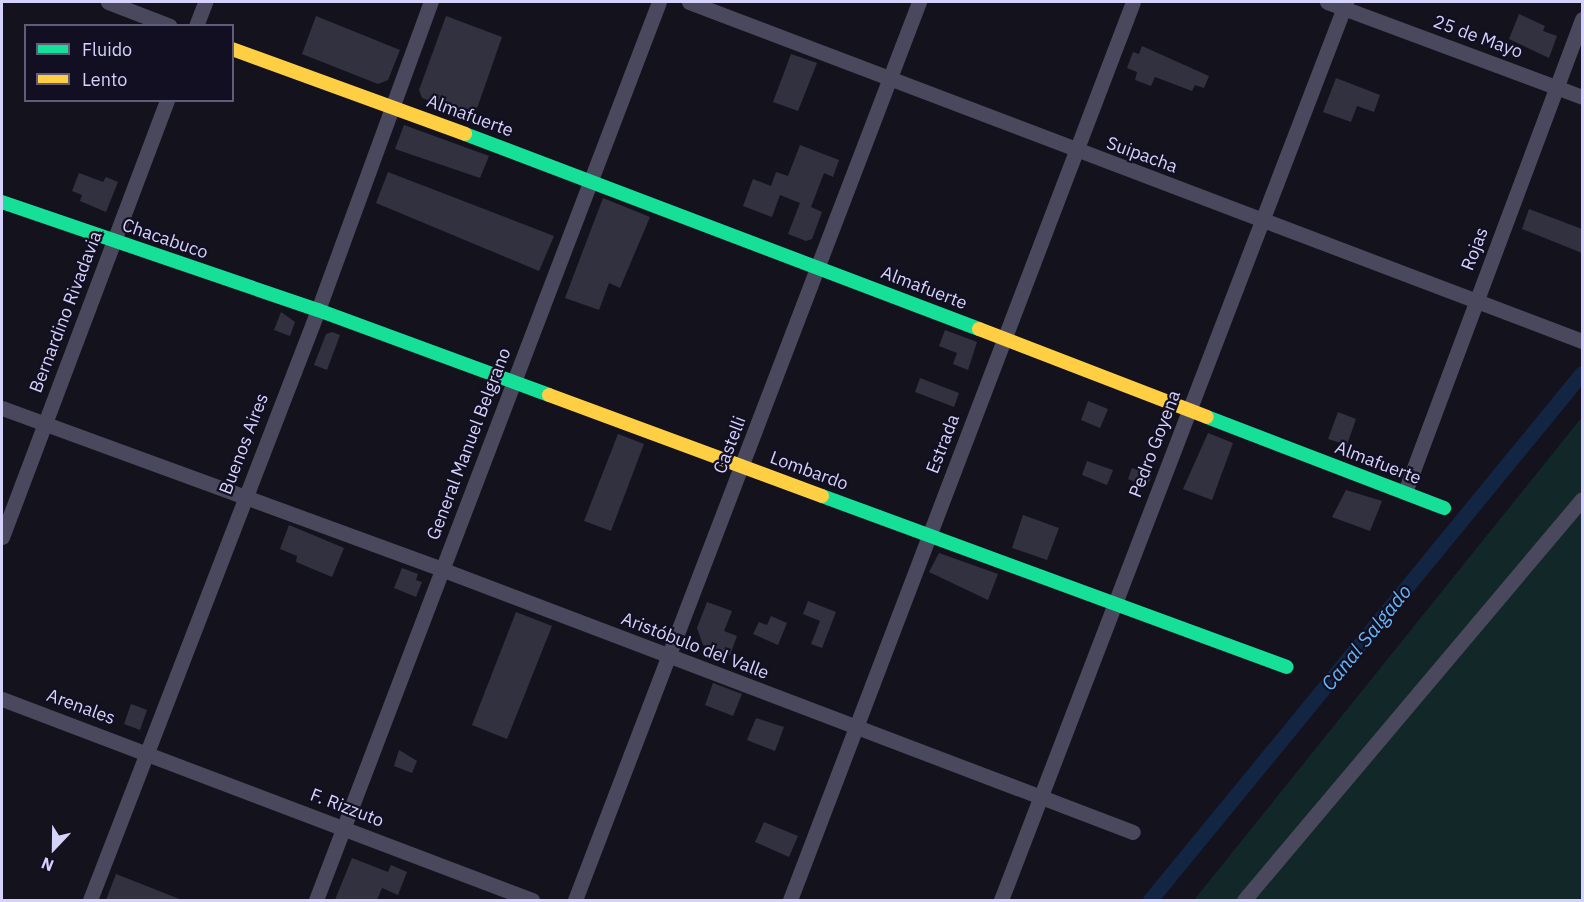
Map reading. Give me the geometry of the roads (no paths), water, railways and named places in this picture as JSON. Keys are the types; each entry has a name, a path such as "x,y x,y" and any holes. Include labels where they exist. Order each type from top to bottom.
{"street":[{"path":"108,2 165,24"},
{"path":"197,24 205,2"},
{"name":"Buenos Aires","path":"90,900 244,495 318,310 431,2"},
{"name":"General Manuel Belgrano","path":"315,900 659,2"},
{"name":"Suipacha","path":"689,2 1076,151 1582,341"},
{"name":"Castelli","path":"575,900 919,2"},
{"name":"Estrada","path":"790,900 1133,2"},
{"name":"25 de Mayo","path":"1327,2 1345,5 1582,97"},
{"name":"Pedro Goyena","path":"1001,900 1345,5"},
{"name":"Rojas","path":"1405,492 1582,20"},
{"name":"Almafuerte","path":"234,50 592,180 1444,508"},
{"name":"Bernardino Rivadavia","path":"2,537 166,102"},
{"name":"Chacabuco","path":"2,202 318,310"},
{"name":"Lombardo","path":"318,310 1116,602 1287,667"},
{"name":"Aristóbulo del Valle","path":"2,408 244,495 1133,832"},
{"path":"1244,900 1582,499"},
{"name":"Arenales","path":"2,699 147,752"},
{"name":"F. Rizzuto","path":"147,752 532,900"}],"waterway":[{"name":"Canal Salgado","path":"1150,900 1582,373"}]}
